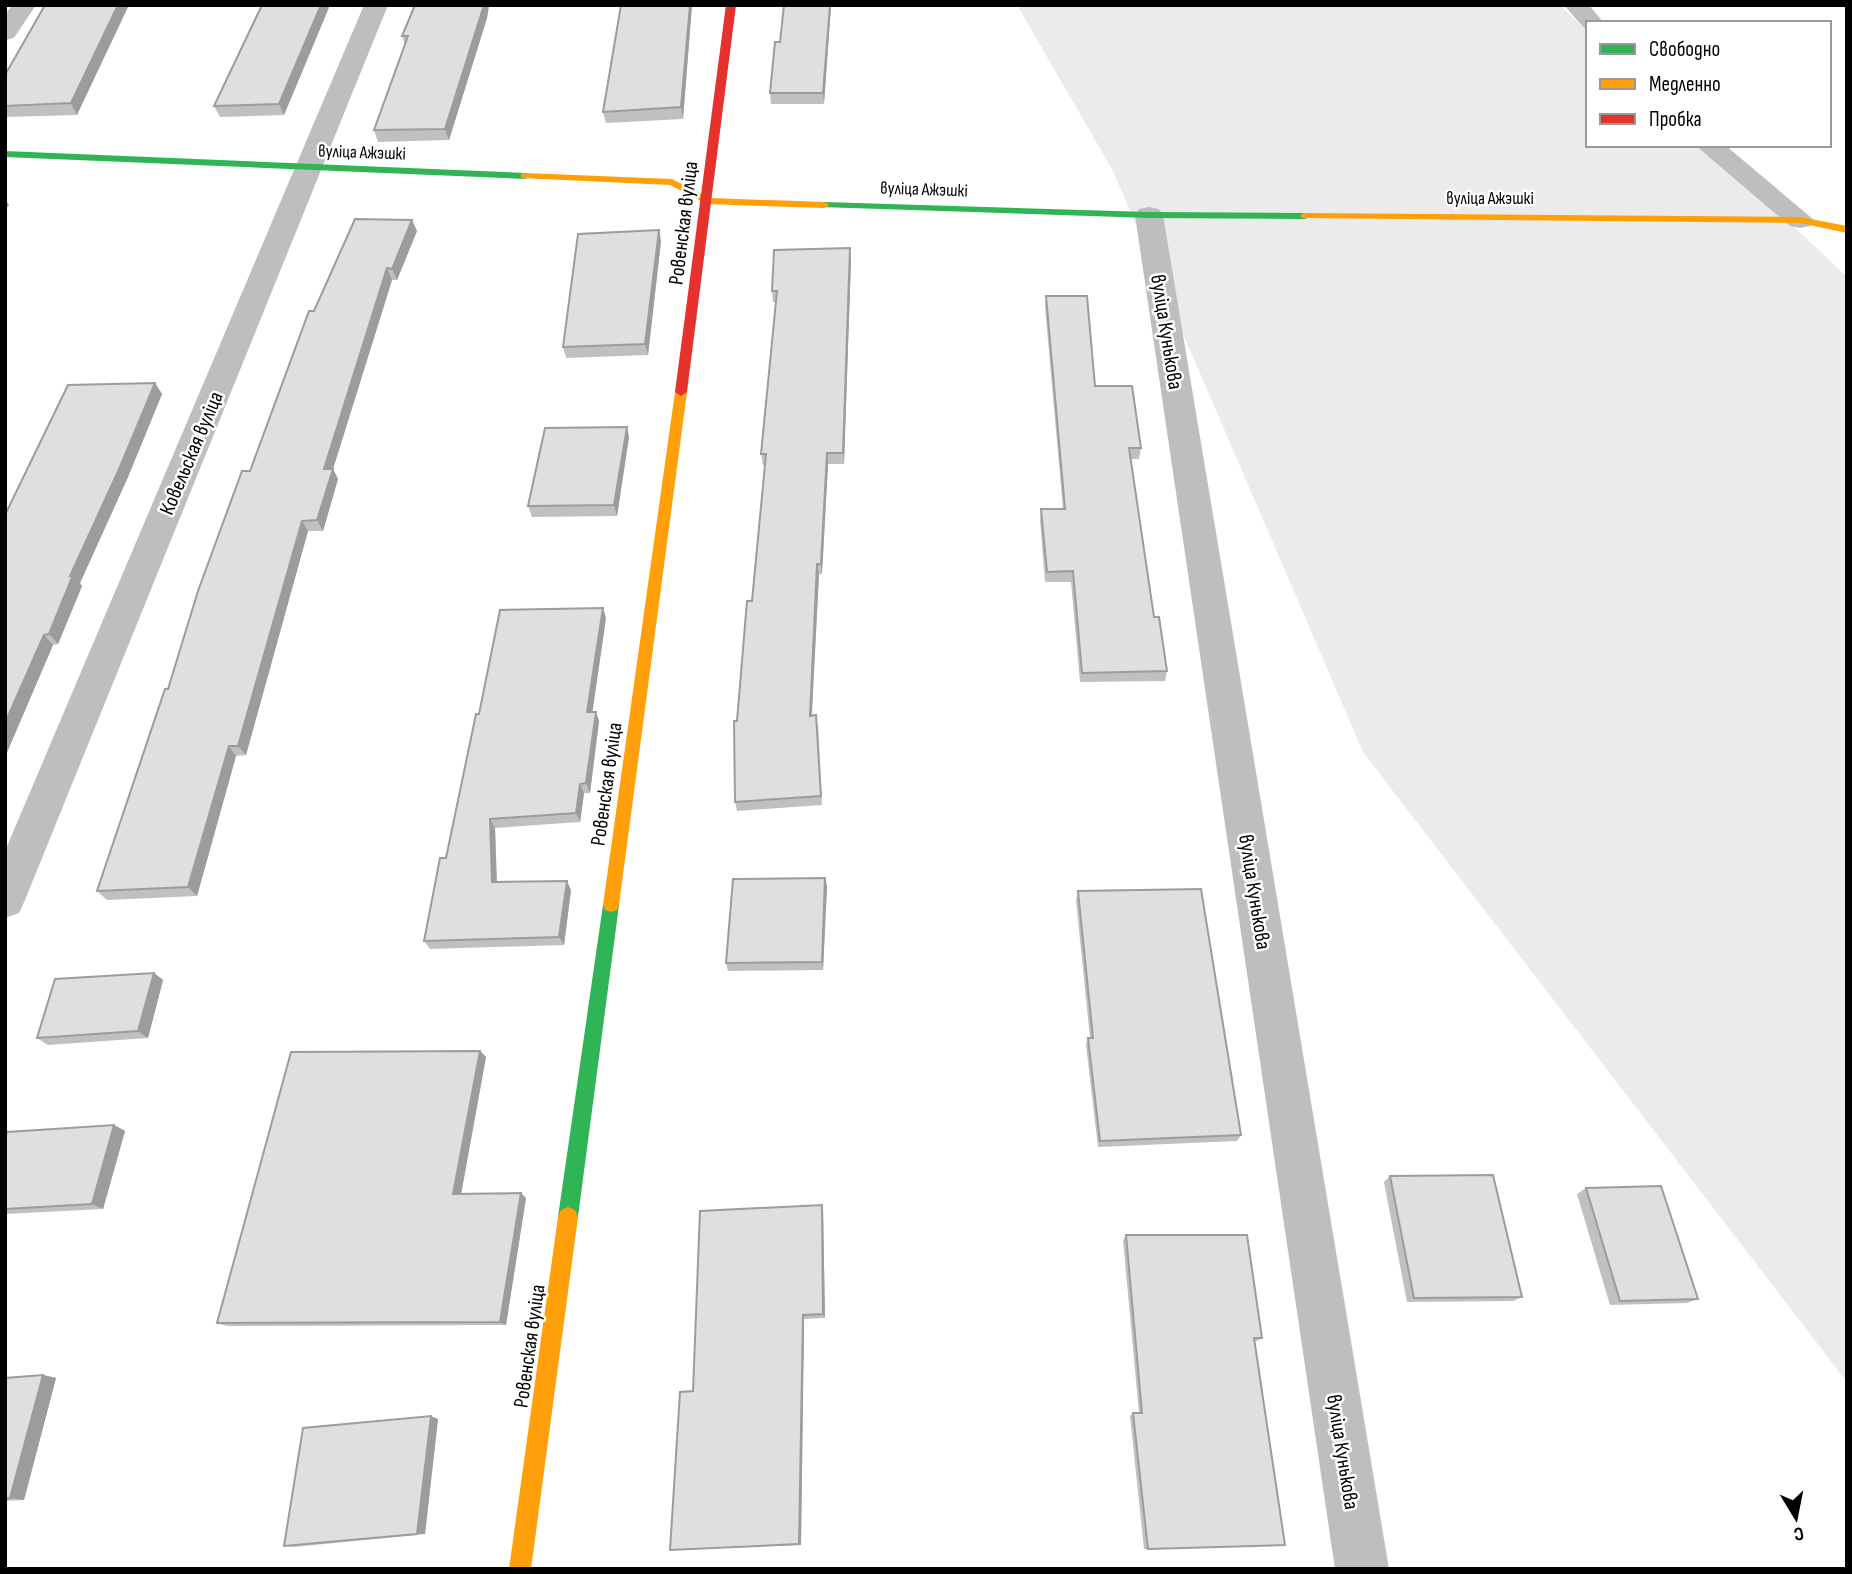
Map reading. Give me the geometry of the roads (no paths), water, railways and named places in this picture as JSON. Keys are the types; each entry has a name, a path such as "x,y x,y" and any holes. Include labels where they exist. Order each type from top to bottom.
{"street":[{"path":"5,33 24,5"},
{"name":"Ковельская вуліца","path":"5,900 376,5"},
{"name":"Ровенская вуліца","path":"520,1569 707,201 731,5"},
{"path":"1576,5 1590,21"},
{"path":"1710,147 1800,220"},
{"name":"вуліца Ажэшкі","path":"5,155 671,183 707,201 1149,215 1800,220 1846,231"},
{"name":"вуліца Кунькова","path":"1149,215 1362,1569"}]}
